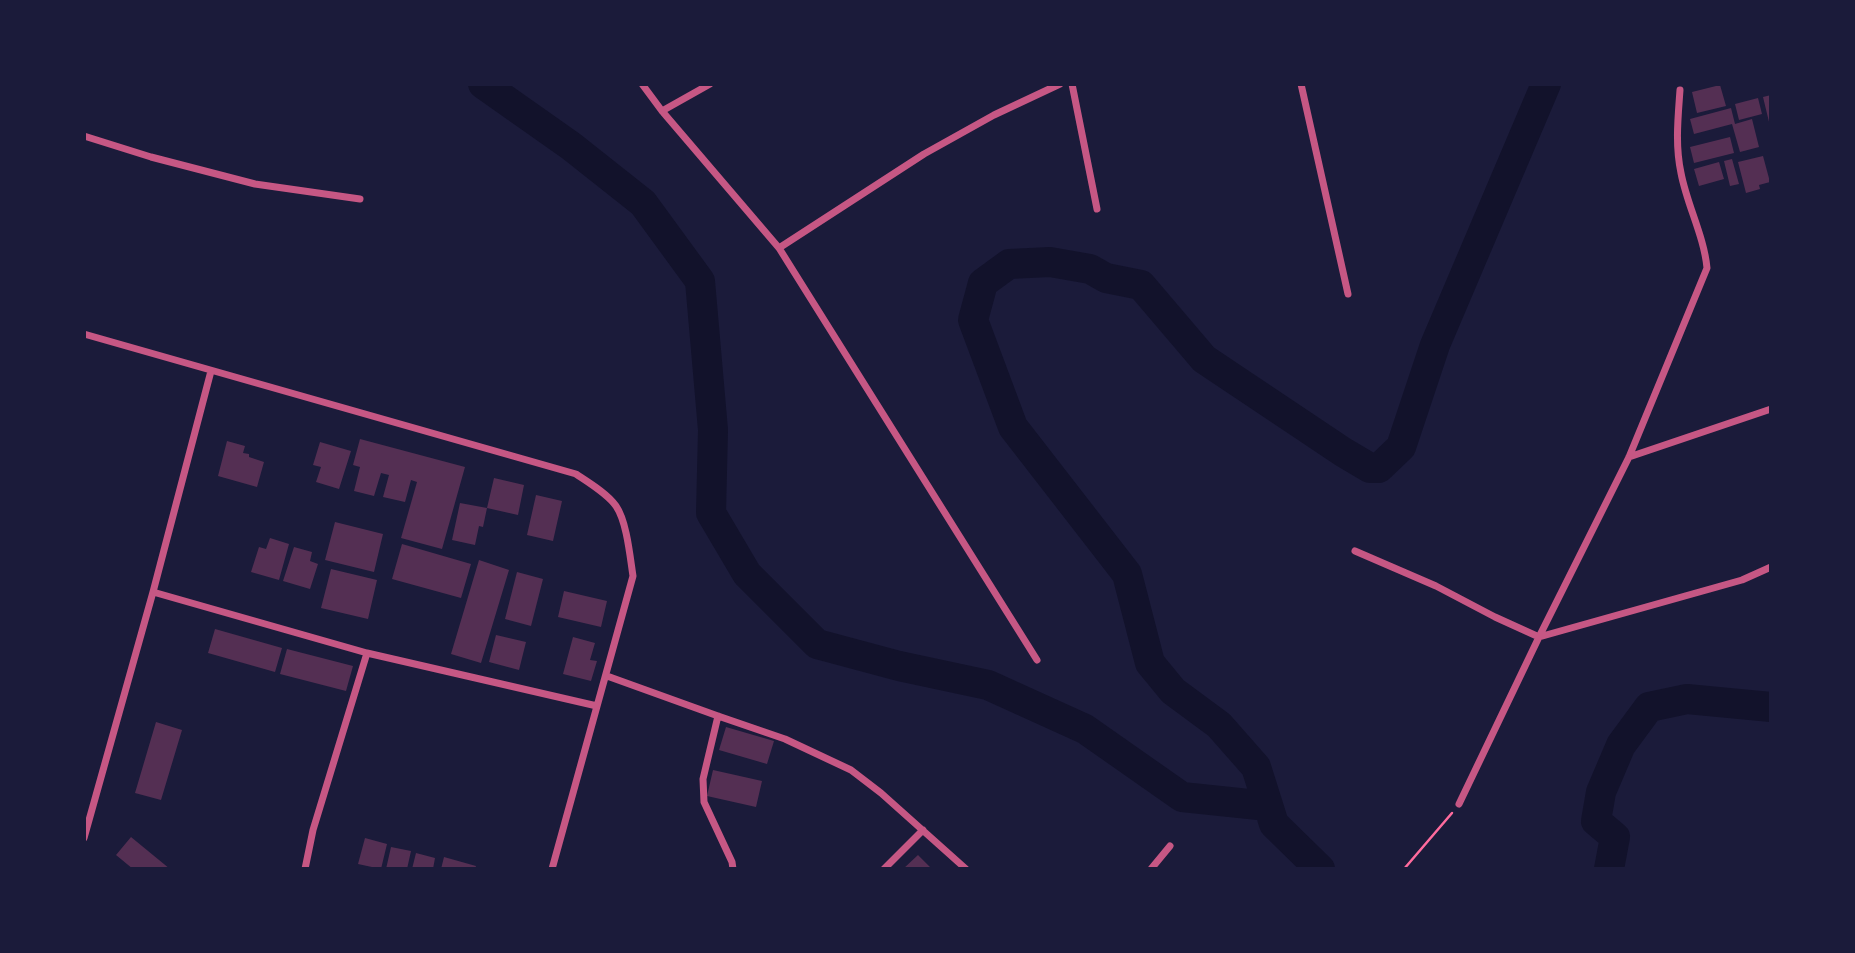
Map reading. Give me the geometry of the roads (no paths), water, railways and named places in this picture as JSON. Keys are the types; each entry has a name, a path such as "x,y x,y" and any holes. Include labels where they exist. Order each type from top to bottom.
{"street":[{"path":"642,84 779,248 1037,660"},
{"path":"662,111 710,84"},
{"path":"779,248 924,154 994,115 1060,84"},
{"path":"1073,84 1097,209"},
{"path":"1301,84 1348,294"},
{"path":"1460,804 1629,457 1707,268 1681,173 1676,136 1680,90"},
{"path":"84,135 151,157 255,184 360,199"},
{"path":"84,334 576,474 616,506 627,534 633,576 552,869"},
{"path":"84,838 211,371"},
{"path":"1629,457 1771,409"},
{"path":"1355,551 1436,586 1539,637 1742,580 1771,566"},
{"path":"153,592 367,653 597,706"},
{"path":"305,869 317,817 367,653"},
{"path":"607,676 785,739 851,770 881,793 966,869"},
{"path":"718,716 703,779 704,802 733,869"},
{"path":"884,869 923,830"},
{"path":"1151,869 1170,846"}],"waterway":[{"path":"483,84 571,146 643,203 700,281 713,430 711,513 747,574 817,644 899,666 988,685 1085,729 1182,797 1268,806"},
{"path":"1320,869 1274,824 1256,767 1219,725 1173,691 1150,663 1127,574 1013,427 973,320 983,283 1009,264 1050,262 1090,269 1106,278 1141,285 1204,359 1343,452 1370,468 1379,468 1401,447 1435,345 1546,84"},
{"path":"1609,869 1615,837 1596,821 1601,792 1621,745 1649,707 1687,699 1771,707"}]}
